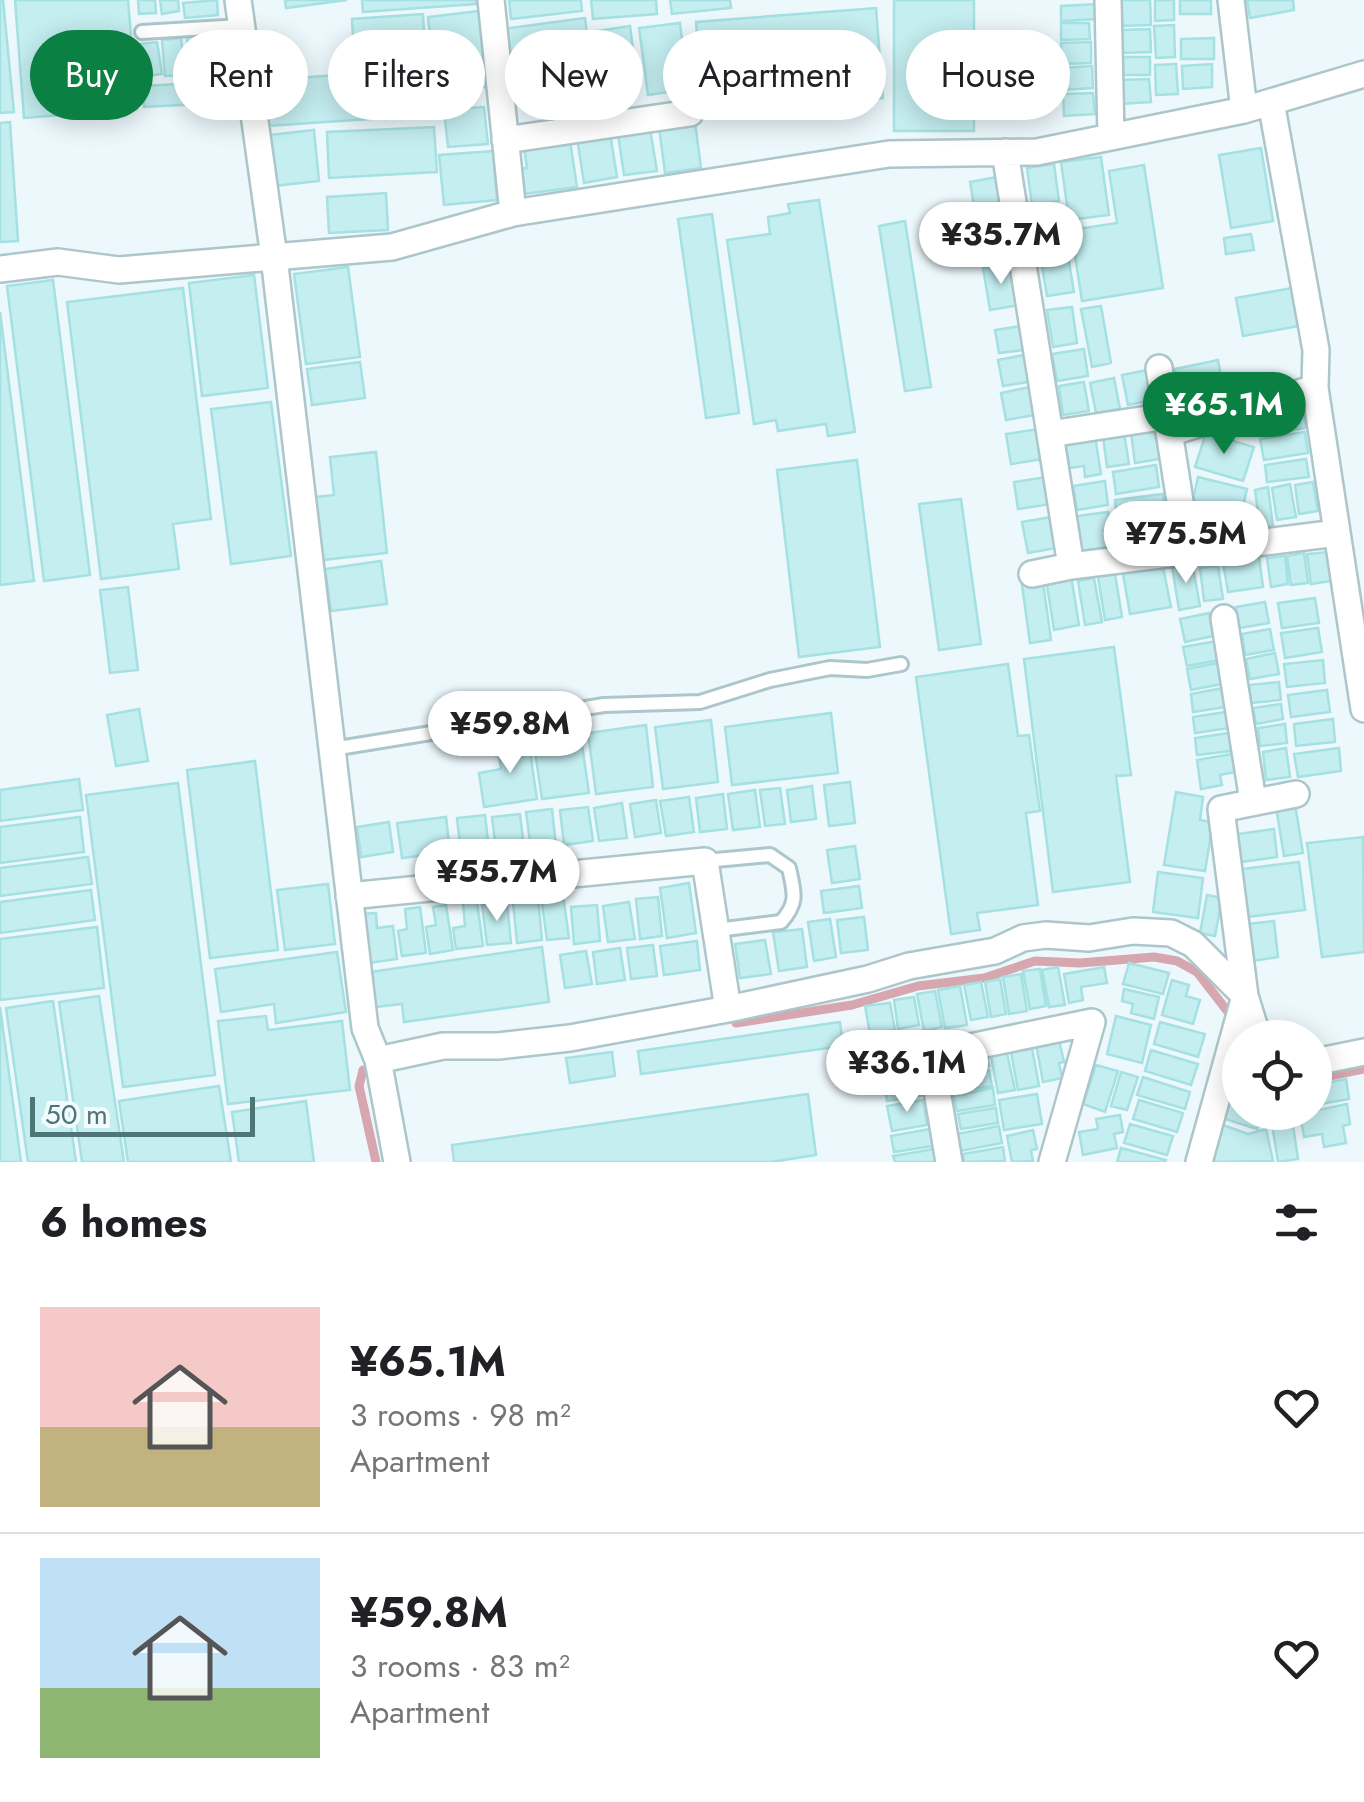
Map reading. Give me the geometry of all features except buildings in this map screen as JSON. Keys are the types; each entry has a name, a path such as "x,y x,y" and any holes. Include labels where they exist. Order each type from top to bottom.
{"street":[{"path":"491,0 512,213"},
{"path":"1108,0 1112,136"},
{"path":"1231,0 1244,110"},
{"path":"240,13 274,257 365,1028 378,1060 397,1162"},
{"path":"0,269 58,262 120,270 392,246 512,213 889,154 1037,152 1244,110 1364,74"},
{"path":"1271,102 1316,350 1315,388 1360,654 1364,708"},
{"path":"505,140 663,118"},
{"path":"1005,152 1071,566"},
{"path":"1159,368 1188,552"},
{"path":"1050,434 1168,424 1315,388"},
{"path":"1032,574 1337,533"},
{"path":"1224,618 1253,801"},
{"path":"1252,1020 1244,996 1221,810 1296,794"},
{"path":"349,896 704,861 728,1009"},
{"path":"378,1060 443,1046 498,1046 570,1038 728,1009 868,979 909,966 995,951 1023,938 1046,934 1089,938 1134,931 1171,933 1193,944 1244,996"},
{"path":"1199,1162 1244,996"},
{"path":"948,1162 931,1055 1092,1022 1052,1162"},
{"path":"1332,1059 1364,1052"}],"lane":[{"path":"152,30 240,13"},
{"path":"332,749 604,705 700,702 770,680 830,668 867,670 900,664"},
{"path":"704,861 770,854 789,868 794,890 793,909 781,922 717,930"}],"waterway":[{"path":"736,1023 852,1005 918,986 984,978 1035,961 1080,963 1154,957 1177,961 1197,972 1228,1012"},
{"path":"1332,1076 1364,1069"},
{"path":"363,1070 359,1086 376,1162"}]}
